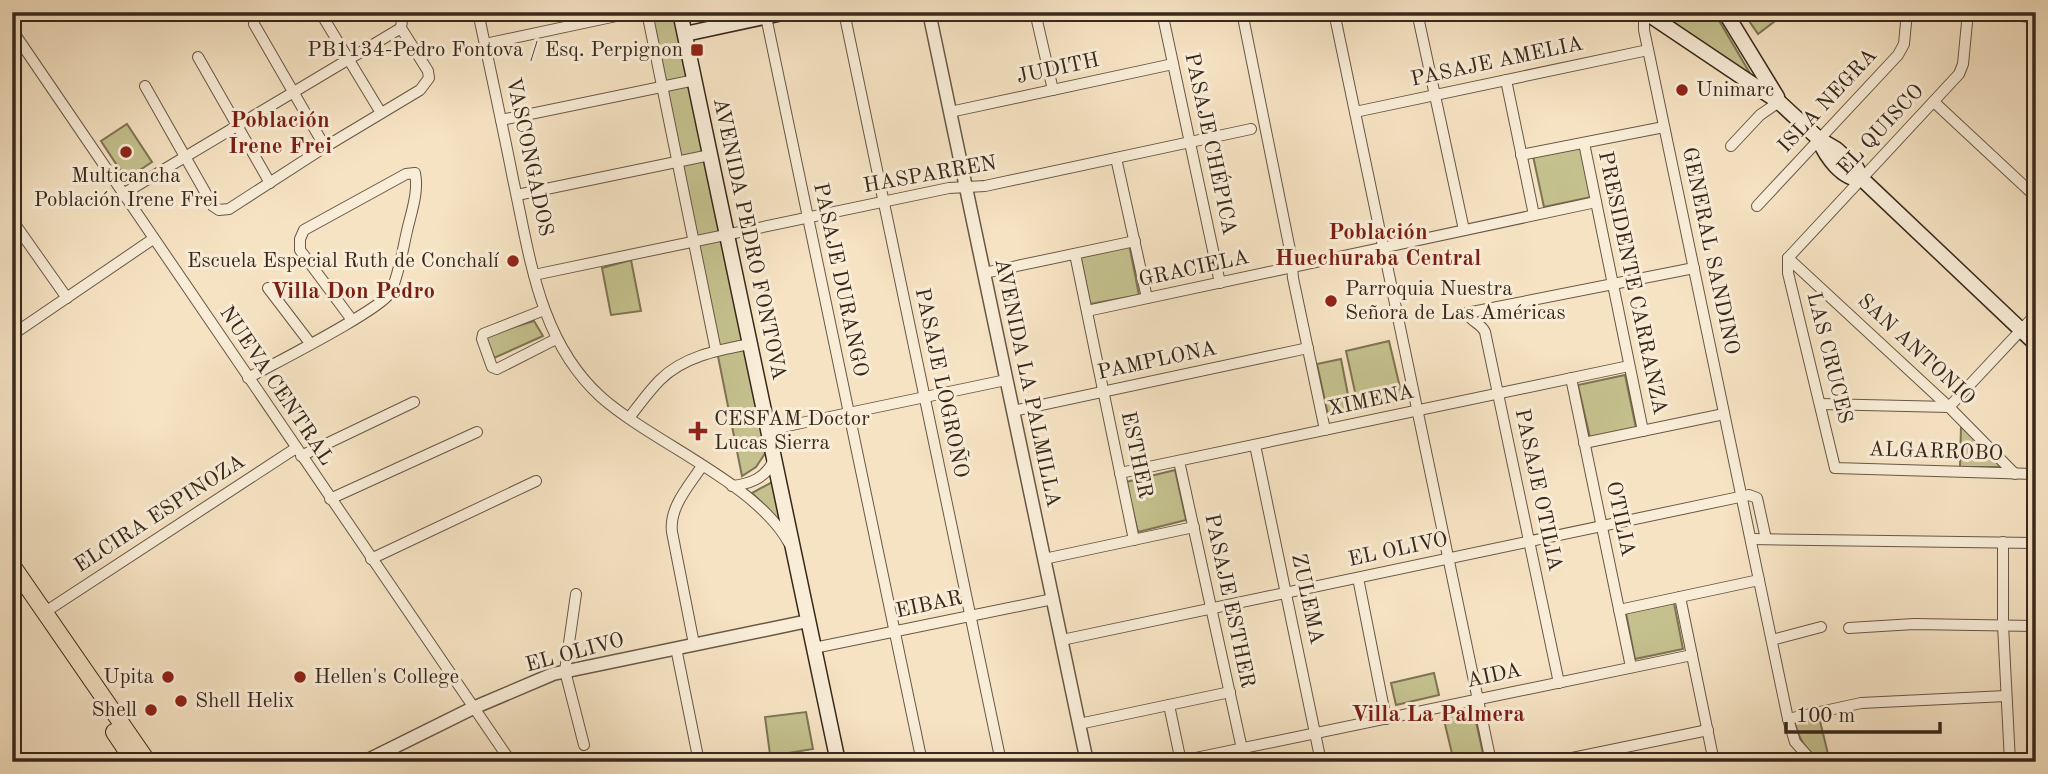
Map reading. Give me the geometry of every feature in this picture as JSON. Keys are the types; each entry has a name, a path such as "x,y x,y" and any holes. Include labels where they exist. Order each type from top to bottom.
{"main road":[{"name":"AVENIDA PEDRO FONTOVA","path":"680,12 838,762"},
{"path":"685,34 787,12"},
{"path":"1725,12 1779,102"},
{"path":"2007,12 2036,15"},
{"path":"1647,14 1779,102 1819,139 1843,153 1859,170 1861,179 2036,344"},
{"path":"1749,82 1761,70"},
{"path":"12,565 148,762"},
{"path":"12,583 134,762"}],"street":[{"path":"320,12 381,113"},
{"path":"145,86 213,206 219,210 229,209 326,146 420,90 429,78 428,71 401,28 403,12"},
{"name":"VASCONGADOS","path":"478,12 534,275 556,339 589,386 629,418 732,486 765,514 794,553"},
{"path":"485,44 635,12"},
{"path":"647,12 716,351"},
{"name":"PASAJE LOGROÑO","path":"844,12 1001,762"},
{"name":"AVENIDA LA PALMILLA","path":"929,12 1087,762"},
{"path":"1035,12 1052,90"},
{"name":"PASAJE CHÉPICA","path":"1163,12 1220,283"},
{"path":"1242,12 1325,430"},
{"path":"1334,12 1491,762"},
{"path":"1417,12 1464,230"},
{"name":"ISLA NEGRA","path":"1757,206 1898,55 1903,44 1907,12"},
{"name":"EL QUISCO","path":"1788,258 1956,79 1962,69 1968,12"},
{"name":"GENERAL SANDINO","path":"1647,14 1644,26 1648,50 1788,719 1795,742 1813,762"},
{"name":"PASAJE DURANGO","path":"765,15 922,762"},
{"path":"254,24 292,93 326,146"},
{"path":"123,194 401,28"},
{"name":"NUEVA CENTRAL","path":"12,30 511,762"},
{"name":"PASAJE AMELIA","path":"1354,112 1648,50"},
{"path":"198,57 270,183"},
{"name":"JUDITH","path":"950,112 1173,64"},
{"path":"501,120 695,80"},
{"path":"1506,80 1534,215"},
{"path":"1731,146 1760,115 1779,102"},
{"path":"1934,102 2036,197"},
{"path":"1521,155 1664,127"},
{"name":"HASPARREN","path":"534,275 949,188 985,186 1251,129"},
{"name":"PRESIDENTE CARRANZA","path":"1584,143 1643,431"},
{"path":"517,195 710,155"},
{"path":"1116,158 1147,298"},
{"path":"248,378 310,343 352,320 382,303 391,292 417,183 415,173 406,174 304,230 300,239 300,250 352,320"},
{"name":"GRACIELA","path":"1087,311 1596,202"},
{"path":"12,220 67,298"},
{"path":"12,335 153,239"},
{"name":"GRACIELA","path":"984,273 1135,241"},
{"name":"ESTHER","path":"1075,254 1134,540"},
{"name":"LAS CRUCES","path":"1788,258 1788,273 1835,468"},
{"name":"SAN ANTONIO","path":"1788,258 1949,407 2015,474"},
{"path":"1612,284 1694,268"},
{"name":"PASAJE OTILIA","path":"1559,682 1485,332 1467,313 1612,284"},
{"path":"268,288 310,343"},
{"path":"544,310 483,334 482,339 492,366 497,369 556,339"},
{"path":"1820,404 1949,407 2036,314"},
{"path":"629,418 661,379 677,367 716,351 750,344"},
{"name":"PAMPLONA","path":"1013,411 1308,348"},
{"name":"XIMENA","path":"1120,473 1629,366"},
{"name":"OTILIA","path":"1571,378 1631,667"},
{"path":"768,430 1006,380"},
{"name":"ELCIRA ESPINOZA","path":"45,612 299,452 414,402"},
{"path":"1584,443 1724,414"},
{"path":"330,499 477,432"},
{"name":"ZULEMA","path":"1255,445 1321,762"},
{"path":"732,486 758,479 771,467 774,459"},
{"name":"PASAJE ESTHER","path":"1179,461 1242,749"},
{"path":"694,644 671,518 674,508 702,466"},
{"name":"ALGARROBO","path":"1835,468 2036,474"},
{"path":"371,559 536,481"},
{"path":"1742,496 1752,495 1757,498 1766,539"},
{"name":"EL OLIVO","path":"1062,640 1742,496"},
{"path":"1044,559 1194,527"},
{"path":"1751,539 2036,543"},
{"path":"2003,542 2003,625 2010,762"},
{"path":"1358,578 1386,719"},
{"path":"1619,610 1759,580"},
{"path":"576,594 565,671 584,745"},
{"path":"1680,597 1714,762"},
{"name":"EIBAR","path":"814,648 1053,598"},
{"name":"EL OLIVO","path":"364,762 473,708 565,671 808,621"},
{"path":"1849,628 1914,624 2036,626"},
{"path":"1772,640 1821,627"},
{"path":"676,648 699,762"},
{"name":"AIDA","path":"1181,762 1692,655"},
{"path":"1079,724 1230,692"},
{"path":"1788,719 1861,703 2006,696"},
{"path":"1169,705 1181,762"},
{"path":"1553,762 1708,730"}],"shaded area":[{"path":"649,12 676,12 766,452 756,467 742,476"},
{"path":"1658,12 1714,12 1751,75"},
{"path":"1743,12 1787,12 1758,34"},
{"name":"Multicancha Población Irene Frei","path":"127,124 152,162 126,179 101,141"},
{"path":"1580,145 1591,197 1544,207 1533,156"},
{"path":"1129,244 1139,295 1090,304 1080,254"},
{"path":"631,260 641,311 611,315 602,268"},
{"path":"534,321 543,336 494,358 485,336"},
{"path":"1389,341 1403,400 1359,410 1346,351"},
{"path":"1341,359 1351,410 1328,415 1317,364"},
{"path":"1625,375 1636,428 1590,438 1578,385"},
{"path":"1961,426 2003,467 1960,467"},
{"path":"1175,470 1186,520 1138,532 1126,482"},
{"path":"774,481 783,524 752,493"},
{"path":"1674,603 1683,649 1635,659 1626,613"},
{"path":"1434,673 1439,695 1396,705 1391,683"},
{"path":"1473,708 1484,758 1454,762 1443,716"},
{"path":"806,712 813,749 782,754 783,762 771,762 765,717"},
{"path":"1819,717 1830,762 1811,754 1799,736 1795,723"}],"place":[{"name":"PB1134-Pedro Fontova / Esq. Perpignon","path":"697,50"},
{"name":"Unimarc","path":"1682,90"},
{"name":"Multicancha Población Irene Frei","path":"126,152"},
{"name":"Escuela Especial Ruth de Conchalí","path":"513,261"},
{"name":"Parroquia Nuestra Señora de Las Américas","path":"1331,301"},
{"name":"CESFAM Doctor Lucas Sierra","path":"698,431"},
{"name":"Upita","path":"168,677"},
{"name":"Hellen's College","path":"300,677"},
{"name":"Shell Helix","path":"181,701"},
{"name":"Shell","path":"151,710"}],"district":[{"name":"Población Irene Frei","path":"280,133"},
{"name":"Población Huechuraba Central","path":"1378,245"},
{"name":"Villa Don Pedro","path":"353,291"},
{"name":"Villa La Palmera","path":"1438,714"}]}
